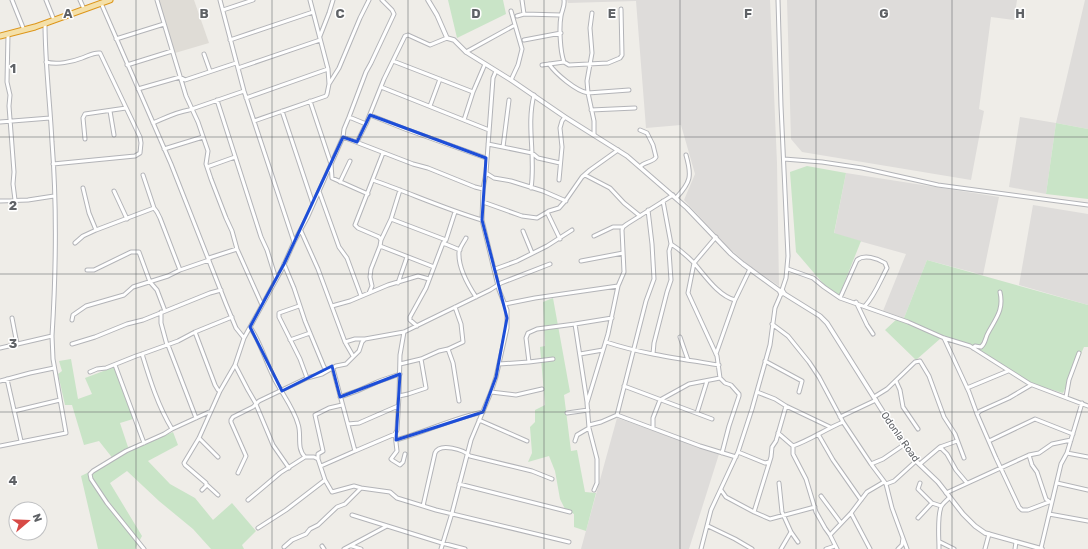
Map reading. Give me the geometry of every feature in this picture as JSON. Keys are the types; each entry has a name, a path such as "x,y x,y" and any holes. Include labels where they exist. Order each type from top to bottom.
{"highway":[{"path":"0,36 24,30 110,0"}],"street":[{"path":"12,0 24,30"},
{"path":"46,0 54,20"},
{"path":"80,0 84,9"},
{"path":"157,0 180,77 208,152 207,167 232,231 237,249 262,305"},
{"path":"220,0 246,98 294,242"},
{"path":"223,10 253,0"},
{"path":"254,121 327,95 329,84 328,69 310,0"},
{"path":"319,36 333,0"},
{"path":"329,84 332,81 369,0"},
{"path":"325,370 284,269 284,264 301,231 313,204 313,200 319,191 343,137 344,129 366,72 372,64 394,14 382,0"},
{"path":"357,142 406,35 430,45 447,38 437,15 428,0"},
{"path":"522,0 524,14"},
{"path":"564,0 564,7 561,15 561,48 564,62"},
{"path":"701,549 711,510 738,452 757,392 770,344 775,308 782,292 788,269 788,228 781,106 778,0"},
{"path":"101,3 164,149 236,328 244,338"},
{"path":"542,65 564,62 569,65 608,63 618,60 622,57 621,9"},
{"path":"511,11 521,43 522,53 511,80"},
{"path":"230,40 313,12"},
{"path":"592,13 590,28 592,53 587,81 594,135"},
{"path":"517,16 524,14 561,15"},
{"path":"0,446 66,432 54,368 52,336 55,242 54,196 45,23"},
{"path":"116,39 164,24"},
{"path":"466,52 515,25"},
{"path":"524,40 561,33"},
{"path":"8,35 7,82 10,95 10,121 15,200"},
{"name":"Odonla Road","path":"447,38 454,40 466,52 618,150 675,196 731,254 782,292 824,319 918,463 938,482 963,514 975,526 989,534 1041,549"},
{"path":"238,68 320,40"},
{"path":"127,65 172,50"},
{"path":"47,67 52,64 76,60 92,54 100,53 141,141 139,155 53,164"},
{"path":"204,54 210,71"},
{"path":"393,61 473,92"},
{"path":"46,62 52,64"},
{"path":"138,89 180,77 185,80 236,63"},
{"path":"464,120 473,92 485,64"},
{"path":"549,64 560,76 578,90 588,93 629,90"},
{"path":"246,98 328,69"},
{"path":"441,549 452,514 467,453 491,392 507,328 505,304 482,220 483,189 486,173 486,158 496,71"},
{"path":"430,106 440,79"},
{"path":"381,87 489,130"},
{"path":"153,123 181,111 192,109 244,91"},
{"path":"531,188 531,106 534,96"},
{"path":"217,100 261,237 276,276"},
{"path":"503,147 509,100"},
{"path":"310,101 331,164 332,178 368,194"},
{"path":"85,139 84,115 126,108"},
{"path":"591,110 635,108"},
{"path":"110,111 114,136"},
{"path":"282,111 313,200"},
{"path":"370,115 486,158"},
{"path":"349,117 366,124"},
{"path":"559,180 562,147 560,128 565,117"},
{"path":"0,122 50,118"},
{"path":"640,130 647,133 653,145 656,157 644,163 640,167"},
{"path":"164,149 203,137"},
{"path":"343,137 383,153 428,168 474,187 483,189"},
{"path":"488,144 532,153 538,158 560,163"},
{"path":"483,202 527,217 537,218 547,212 559,208 592,168 618,150"},
{"path":"381,238 358,228 355,225 383,153"},
{"path":"328,155 335,155"},
{"path":"594,236 612,227 623,227 663,201 675,196 685,188 690,178 690,169 686,155"},
{"path":"207,167 235,157"},
{"path":"784,159 822,162 862,168 938,185 1088,206"},
{"path":"340,182 350,160"},
{"path":"486,173 494,178 506,180 550,194 566,201"},
{"path":"585,175 610,188 624,203 640,216"},
{"path":"143,176 154,208 160,218 180,270"},
{"path":"373,180 455,212 482,220"},
{"path":"83,188 89,213 96,230"},
{"path":"368,293 372,286 370,273 380,246 381,238 391,219 400,190"},
{"path":"114,191 127,219"},
{"path":"319,191 339,247 347,258 361,296"},
{"path":"0,201 28,200 54,196"},
{"path":"653,354 671,280 670,244 663,201"},
{"path":"75,243 83,236 96,230 154,208"},
{"path":"617,415 646,301 654,279 648,210"},
{"path":"408,330 412,313 426,288 443,243 446,240 455,212"},
{"path":"547,212 560,239"},
{"path":"391,219 446,240"},
{"path":"587,403 606,342 618,286 624,272 622,240 623,227"},
{"path":"495,269 516,261 560,239 572,230"},
{"path":"301,231 318,268 345,342 353,356"},
{"path":"522,231 532,253"},
{"path":"716,237 694,263 688,293 716,354 720,378 725,383 731,385 739,394 722,453"},
{"path":"466,238 460,250 460,257 464,274 476,297"},
{"path":"443,243 460,250"},
{"path":"670,244 677,248 694,263 705,277 726,297 734,300"},
{"path":"380,246 434,267"},
{"path":"72,320 74,314 86,306 117,298 128,292 133,287 168,276 180,270 237,249"},
{"path":"87,270 94,270 113,260 137,251 140,253 150,282 157,290 163,312 161,323 165,338 196,418"},
{"path":"581,261 623,253"},
{"path":"840,298 857,260 860,257 865,256 877,259 885,263 887,268 873,297 865,306"},
{"path":"398,283 407,257"},
{"path":"345,342 355,339 365,339 404,332 476,297 505,281 550,264"},
{"path":"218,494 184,464 199,438 220,391 235,365 244,338 276,276 284,269"},
{"path":"716,354 734,300 750,269"},
{"path":"788,269 813,278 840,298 856,302 944,338 973,348 1031,385 1086,403 1076,420 1067,453 1061,464 1053,496 1048,500 1028,510 1020,509 944,338"},
{"path":"332,306 350,301 368,293 418,276 429,279"},
{"path":"400,278 404,281"},
{"path":"154,286 155,280"},
{"path":"372,286 379,289"},
{"path":"505,304 535,298 618,286"},
{"path":"72,344 95,337 221,290"},
{"path":"973,348 975,346 981,347 985,343 988,332 1002,304 1000,292"},
{"path":"856,302 873,334"},
{"path":"299,306 279,314 280,321 300,359 307,378"},
{"path":"400,364 421,359 463,343 464,341 461,324 455,307"},
{"path":"90,372 105,369 168,345 232,317"},
{"path":"12,318 17,344"},
{"path":"529,362 526,338 528,333 537,329 612,318"},
{"path":"410,320 416,326"},
{"path":"575,324 589,426 597,464 597,483 594,490"},
{"path":"772,324 788,336 809,362 819,377 843,422 885,483 892,508 907,549"},
{"path":"250,327 298,423 300,448 304,457"},
{"path":"248,331 253,331"},
{"path":"195,332 215,385 220,391"},
{"path":"404,332 400,355 397,430 395,434 397,451 392,460 400,464 403,462 405,454"},
{"path":"290,340 310,333"},
{"path":"0,348 52,336"},
{"path":"680,337 688,360"},
{"path":"163,346 165,338"},
{"path":"238,473 246,456 231,420 233,417 253,408 256,404 307,378 325,370 333,369 336,366 346,364 359,351 362,342 365,339"},
{"path":"606,342 633,350 719,365"},
{"path":"448,349 453,363 459,401"},
{"path":"580,354 603,350"},
{"path":"1066,397 1069,380 1079,353"},
{"path":"142,354 154,392 172,429"},
{"path":"399,396 426,388 421,359"},
{"path":"499,364 553,359"},
{"path":"765,361 800,380 802,382 798,392"},
{"path":"840,416 875,399 915,362 920,361 922,362 944,417 955,434 964,458"},
{"path":"115,365 144,443"},
{"path":"235,365 256,404 271,442 289,468"},
{"path":"0,381 54,368"},
{"path":"333,369 355,451"},
{"path":"967,388 1008,371"},
{"path":"340,397 358,392 374,383 400,374"},
{"path":"653,428 653,418 660,400 689,384 720,378"},
{"path":"8,379 22,441"},
{"path":"697,413 707,381"},
{"path":"896,381 900,390 903,407 918,429"},
{"path":"977,414 983,409 1009,398 1031,385"},
{"path":"624,386 712,419"},
{"path":"491,392 516,395 542,389"},
{"path":"757,392 775,399 786,406 830,427"},
{"path":"14,411 60,400"},
{"path":"342,405 315,414 322,445 322,452 318,454 318,459 325,480 332,492 354,486 390,492 397,498 423,506 569,542"},
{"path":"348,424 360,423 398,406"},
{"path":"754,512 768,466 767,462 786,406"},
{"path":"391,409 397,411"},
{"path":"567,413 588,410"},
{"path":"144,549 107,503 91,479 90,474 126,451 210,412"},
{"path":"396,440 409,437 464,416 483,412"},
{"path":"575,440 578,435 589,426 617,415 736,457"},
{"path":"479,420 499,428 508,434 527,441"},
{"path":"989,441 1035,420 1073,434"},
{"path":"793,446 843,422"},
{"path":"778,433 793,446 793,454 806,479 822,524 830,535 836,548 826,549"},
{"path":"321,466 395,434"},
{"path":"818,434 861,500"},
{"path":"199,438 218,457"},
{"path":"946,492 1029,455 1038,453 1052,444 1071,440"},
{"path":"830,535 868,492 885,483 894,481 940,447 957,441"},
{"path":"871,464 883,459 905,444"},
{"path":"940,447 947,454 956,470 967,483"},
{"path":"423,506 436,450 444,448 532,471 552,479"},
{"path":"738,452 767,462"},
{"path":"1067,453 1088,457"},
{"path":"1029,455 1048,500 1049,514 1041,549"},
{"path":"248,500 280,473 304,457 314,457 318,459"},
{"path":"258,528 286,510 325,480"},
{"path":"779,483 784,516 791,532 798,542"},
{"path":"920,483 918,489 932,503 941,506"},
{"path":"1057,483 1088,490"},
{"path":"202,490 206,484"},
{"path":"459,484 570,512"},
{"path":"284,547 292,540 306,534 310,529 318,525 337,507 345,504 362,488"},
{"path":"721,490 726,497 767,519 784,516 815,507"},
{"path":"821,496 841,523"},
{"path":"1048,500 1053,496"},
{"path":"939,549 941,506 949,498"},
{"path":"918,518 932,503"},
{"path":"851,512 870,549"},
{"path":"1049,514 1088,521"},
{"path":"352,515 465,549"},
{"path":"344,549 388,526"},
{"path":"708,526 752,549"},
{"path":"781,549 791,532"},
{"path":"985,549 989,534"},
{"path":"898,549 902,545 903,536"},
{"path":"940,542 954,549"},
{"path":"1015,549 1016,542"},
{"path":"351,546 361,549"}],"highlighted area":[{"path":"370,115 486,158 482,220 507,318 496,377 483,412 396,440 400,374 340,397 332,366 282,391 250,327 284,264 343,137 357,142"}],"shaded area":[{"path":"158,0 194,0 209,43 175,53"},
{"path":"567,0 770,0 777,163 779,286 748,265 728,247 684,200 695,174 681,125 646,128 636,1 568,3"},
{"path":"787,0 1017,0 1014,20 991,17 979,109 984,111 971,180 802,152 791,139"},
{"path":"1085,0 1088,0 1088,129 1056,123"},
{"path":"1020,117 1056,123 1046,194 1009,187"},
{"path":"846,173 999,197 983,275 927,260 904,318 883,311 906,254 834,234"},
{"path":"1033,205 1088,214 1088,305 1019,285"},
{"path":"617,418 719,454 689,549 581,549"}],"green space":[{"path":"448,0 503,0 506,14 457,38"},
{"path":"1056,123 1088,129 1088,199 1046,194"},
{"path":"807,166 846,173 834,233 861,241 839,296 826,287 796,252 790,172"},
{"path":"927,260 1088,305 1088,347 1084,347 1063,393 1030,383 968,347 941,338 916,360 885,330 899,317 904,318"},
{"path":"553,298 570,392 564,395 571,451 577,450 585,492 596,493 586,531 574,527 574,514 565,509 560,499 555,471 549,456 528,462 532,453 530,427 535,422 535,410 545,405 540,347 545,346 543,302"},
{"path":"71,359 78,399 92,394 85,378 114,367 133,419 120,423 128,447 148,443 173,432 178,445 148,461 170,484 195,498 213,520 232,503 256,531 242,545 244,549 211,549 193,529 159,501 127,471 110,483 142,536 135,549 98,549 81,476 114,460 99,441 84,445 72,405 65,405 58,374 62,371 59,361"}]}
